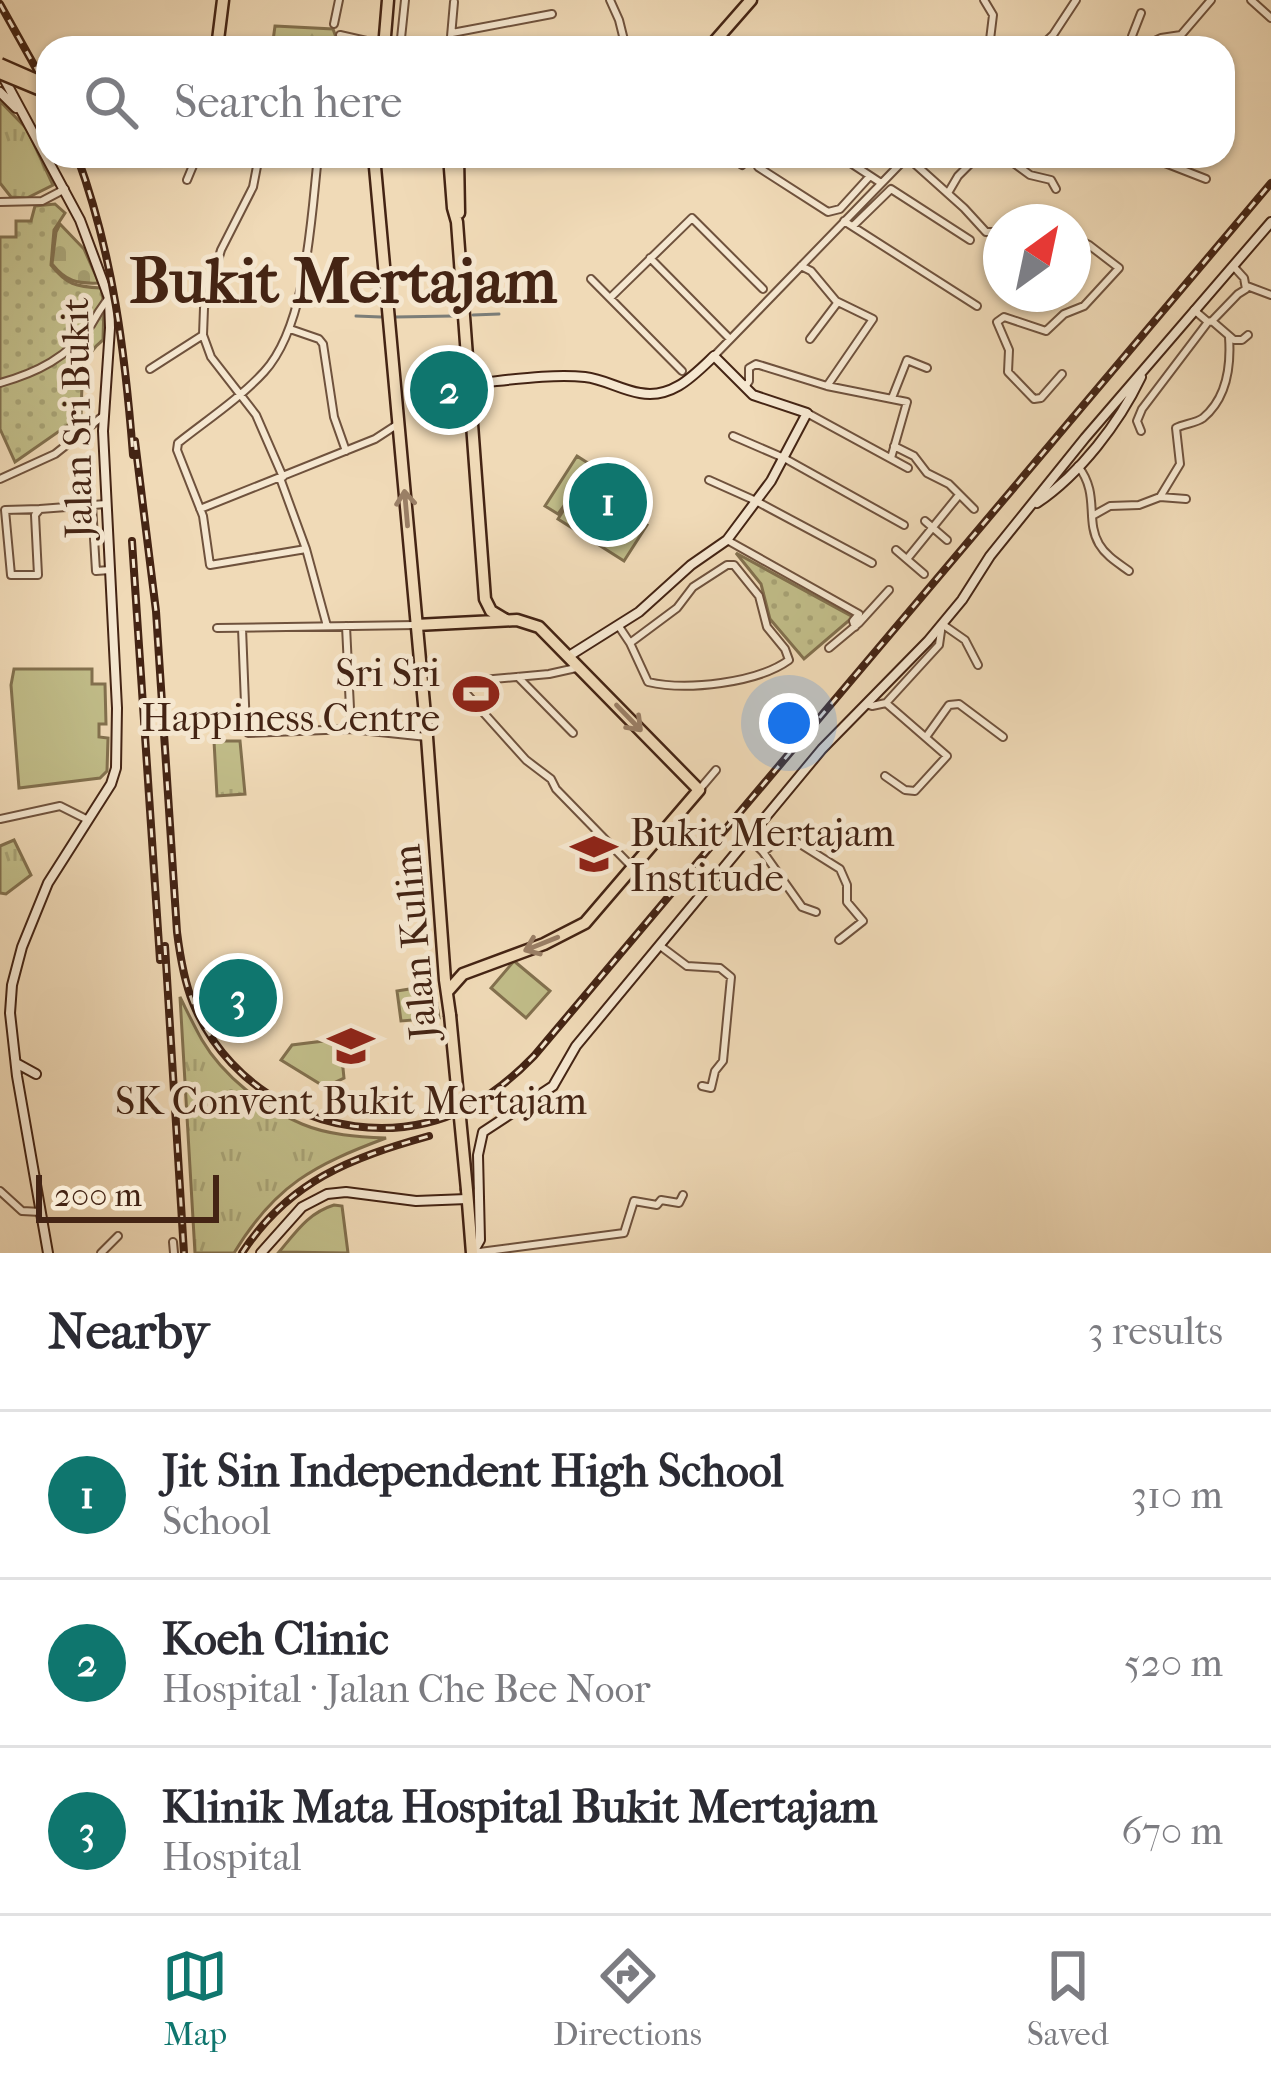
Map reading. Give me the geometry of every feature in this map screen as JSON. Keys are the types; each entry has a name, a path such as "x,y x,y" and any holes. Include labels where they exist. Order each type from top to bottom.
{"main road":[{"path":"218,36 223,0"},
{"path":"385,36 388,0"},
{"path":"720,36 751,0"},
{"path":"1,74 36,85"},
{"name":"Jalan Kulim","path":"375,168 447,992 467,1195 478,1253"},
{"path":"455,168 485,599 494,614 509,621"},
{"path":"458,623 475,615 485,599"},
{"path":"416,625 524,621 539,627 699,790 598,910 570,932 464,974 447,992"},
{"path":"444,955 452,973 464,974"}],"street":[{"path":"334,24 339,0"},
{"path":"401,36 405,0"},
{"path":"610,0 623,36"},
{"path":"985,0 993,15 990,36"},
{"path":"1251,0 1271,18"},
{"path":"1052,36 1074,1"},
{"path":"1172,36 1181,34 1210,1"},
{"path":"452,36 454,2"},
{"path":"1132,36 1141,13"},
{"path":"452,33 553,14"},
{"name":"Jalan Sri Bukit","path":"1,74 36,135"},
{"path":"0,92 26,117"},
{"name":"Jalan Sri Bukit","path":"48,1253 15,1062 11,995 22,947 48,883 111,784 116,768 117,709 104,416 109,298 93,251 54,168"},
{"path":"187,181 192,168"},
{"path":"257,168 253,187 221,250 204,308 203,335 211,357 256,415 306,549 327,626"},
{"path":"306,549 210,565 200,509 178,443 241,394 272,362 290,329 302,280 316,168"},
{"path":"760,168 828,212 835,212 870,176"},
{"path":"858,168 881,183"},
{"path":"469,384 582,376 639,393 674,389 714,356 895,168"},
{"path":"919,168 983,229"},
{"path":"948,194 966,168"},
{"path":"1020,168 1051,180 1056,189"},
{"path":"1180,168 1206,178"},
{"path":"0,202 42,201 65,189"},
{"path":"853,226 891,189 970,240"},
{"path":"610,298 692,218 763,289"},
{"path":"844,220 977,306"},
{"path":"683,1195 679,1203 634,1201 624,1234 478,1253 483,1132 553,1086 576,1046 821,749 942,624 1026,511 1271,222"},
{"path":"1091,246 1119,268 1091,300"},
{"path":"650,258 730,339"},
{"path":"801,266 838,302 869,315 874,322 827,386"},
{"path":"1233,266 1247,286 1271,295"},
{"path":"591,279 682,370"},
{"path":"1141,431 1137,422 1142,409 1210,321 1247,286"},
{"path":"0,383 25,376 61,356 109,298"},
{"path":"809,339 838,302"},
{"path":"1194,310 1229,337 1242,340 1248,334"},
{"path":"1062,374 1042,398 1034,399 1008,371 1009,350 997,322 1009,318 1046,331 1071,312"},
{"path":"290,329 323,344 334,417 346,451"},
{"path":"150,369 203,335"},
{"path":"1160,496 1180,464 1176,428 1201,420 1222,392 1229,373 1229,337"},
{"path":"714,356 753,395 807,413 908,468"},
{"path":"892,398 907,360 927,368"},
{"path":"745,387 749,368 756,364 827,386 907,402 891,458"},
{"path":"1026,511 1078,466 1132,394 1145,367"},
{"path":"569,656 639,612 727,540 784,458 807,413"},
{"path":"0,478 55,454 104,416"},
{"path":"200,509 375,439 398,421"},
{"path":"733,436 784,458 904,525"},
{"path":"375,439 389,438 400,450"},
{"path":"894,446 914,456 922,468 949,484 974,509"},
{"path":"1078,466 1089,483 1096,540 1129,571"},
{"path":"709,480 872,563"},
{"path":"907,559 959,495"},
{"path":"1094,515 1109,506 1139,505 1160,496 1186,499"},
{"path":"38,512 38,575 11,575 5,510 38,512 106,504"},
{"name":"Jalan Sri Bukit","path":"92,505 96,571 110,570"},
{"path":"925,521 947,540"},
{"path":"727,540 859,614 853,621 855,627"},
{"path":"896,550 924,574"},
{"path":"618,625 648,682 661,685 733,682 772,671 789,660 767,628 759,596 734,565 693,587 677,608 630,643"},
{"path":"680,577 693,587"},
{"path":"830,648 890,590"},
{"path":"942,624 965,640 978,665"},
{"path":"866,704 886,704 940,645 942,624"},
{"path":"217,628 416,625"},
{"path":"346,626 351,729"},
{"path":"242,628 248,733 351,729 427,737"},
{"path":"579,667 471,681 464,685 465,692 634,868"},
{"path":"518,677 573,733"},
{"path":"885,776 915,791 947,756 886,704"},
{"path":"926,738 949,705 959,704 1003,736"},
{"path":"699,790 716,770"},
{"path":"0,819 60,806 88,820"},
{"path":"748,837 802,907 816,912"},
{"path":"763,852 789,837 840,869 848,902 862,921 839,940"},
{"path":"659,945 687,966 720,968 731,977 723,1061 711,1088 702,1085"},
{"path":"15,1062 36,1074"},
{"path":"0,1191 22,1211 41,1212"},
{"path":"261,1253 302,1207 327,1194 416,1201 467,1195"},
{"path":"101,1253 118,1236"},
{"path":"173,1243 174,1253"}],"green space":[{"path":"275,26 333,29 336,36 274,36"},
{"path":"0,101 27,129 36,148 36,168 45,168 53,185 27,198 11,197 0,183"},
{"path":"55,204 65,213 54,230 51,265 72,283 101,288 103,340 85,365 81,416 15,462 0,429 0,237 16,237 16,221 31,221 35,206"},
{"path":"60,224 84,249 99,283 72,280 52,264"},
{"path":"577,456 647,501 636,518 647,525 624,561 558,519 582,481 558,514 545,506"},
{"path":"736,553 853,617 804,659 770,619 761,584"},
{"path":"14,669 92,669 92,684 105,684 106,724 99,724 99,737 108,738 107,771 100,778 19,788 11,685"},
{"path":"214,741 240,741 245,794 217,796"},
{"path":"14,840 31,875 6,894 0,893 0,846"},
{"path":"514,961 550,991 526,1018 491,988"},
{"path":"434,985 439,1018 401,1021 397,991"},
{"path":"180,997 211,1053 259,1100 312,1128 386,1138 298,1180 265,1210 234,1253 195,1253"},
{"path":"340,1039 344,1078 325,1087 281,1060 292,1045"},
{"path":"334,1205 342,1206 348,1253 279,1252 310,1218"}],"waterway":[{"path":"473,315 499,314"},
{"path":"356,316 381,317"},
{"path":"395,317 453,316"}],"railway":[{"path":"0,4 36,68"},
{"path":"81,168 115,304 133,455"},
{"path":"135,441 156,611 177,932 193,1003 232,1063 258,1087 288,1105 320,1119 355,1126 426,1123 485,1097 534,1056 1271,183"},
{"path":"132,541 160,960"},
{"path":"165,946 184,1253"},
{"path":"242,1253 260,1228 301,1190 373,1153 429,1136"}],"place":[{"name":"Koeh Clinic","path":"449,390"},
{"name":"Jit Sin Independent High School","path":"608,502"},
{"name":"Sri Sri Happiness Centre","path":"476,694"},
{"name":"Bukit Mertajam Institude","path":"594,854"},
{"name":"Klinik Mata Hospital Bukit Mertajam","path":"238,998"},
{"name":"SK Convent Bukit Mertajam","path":"351,1046"}],"district":[{"name":"Bukit Mertajam","path":"343,280"}]}
